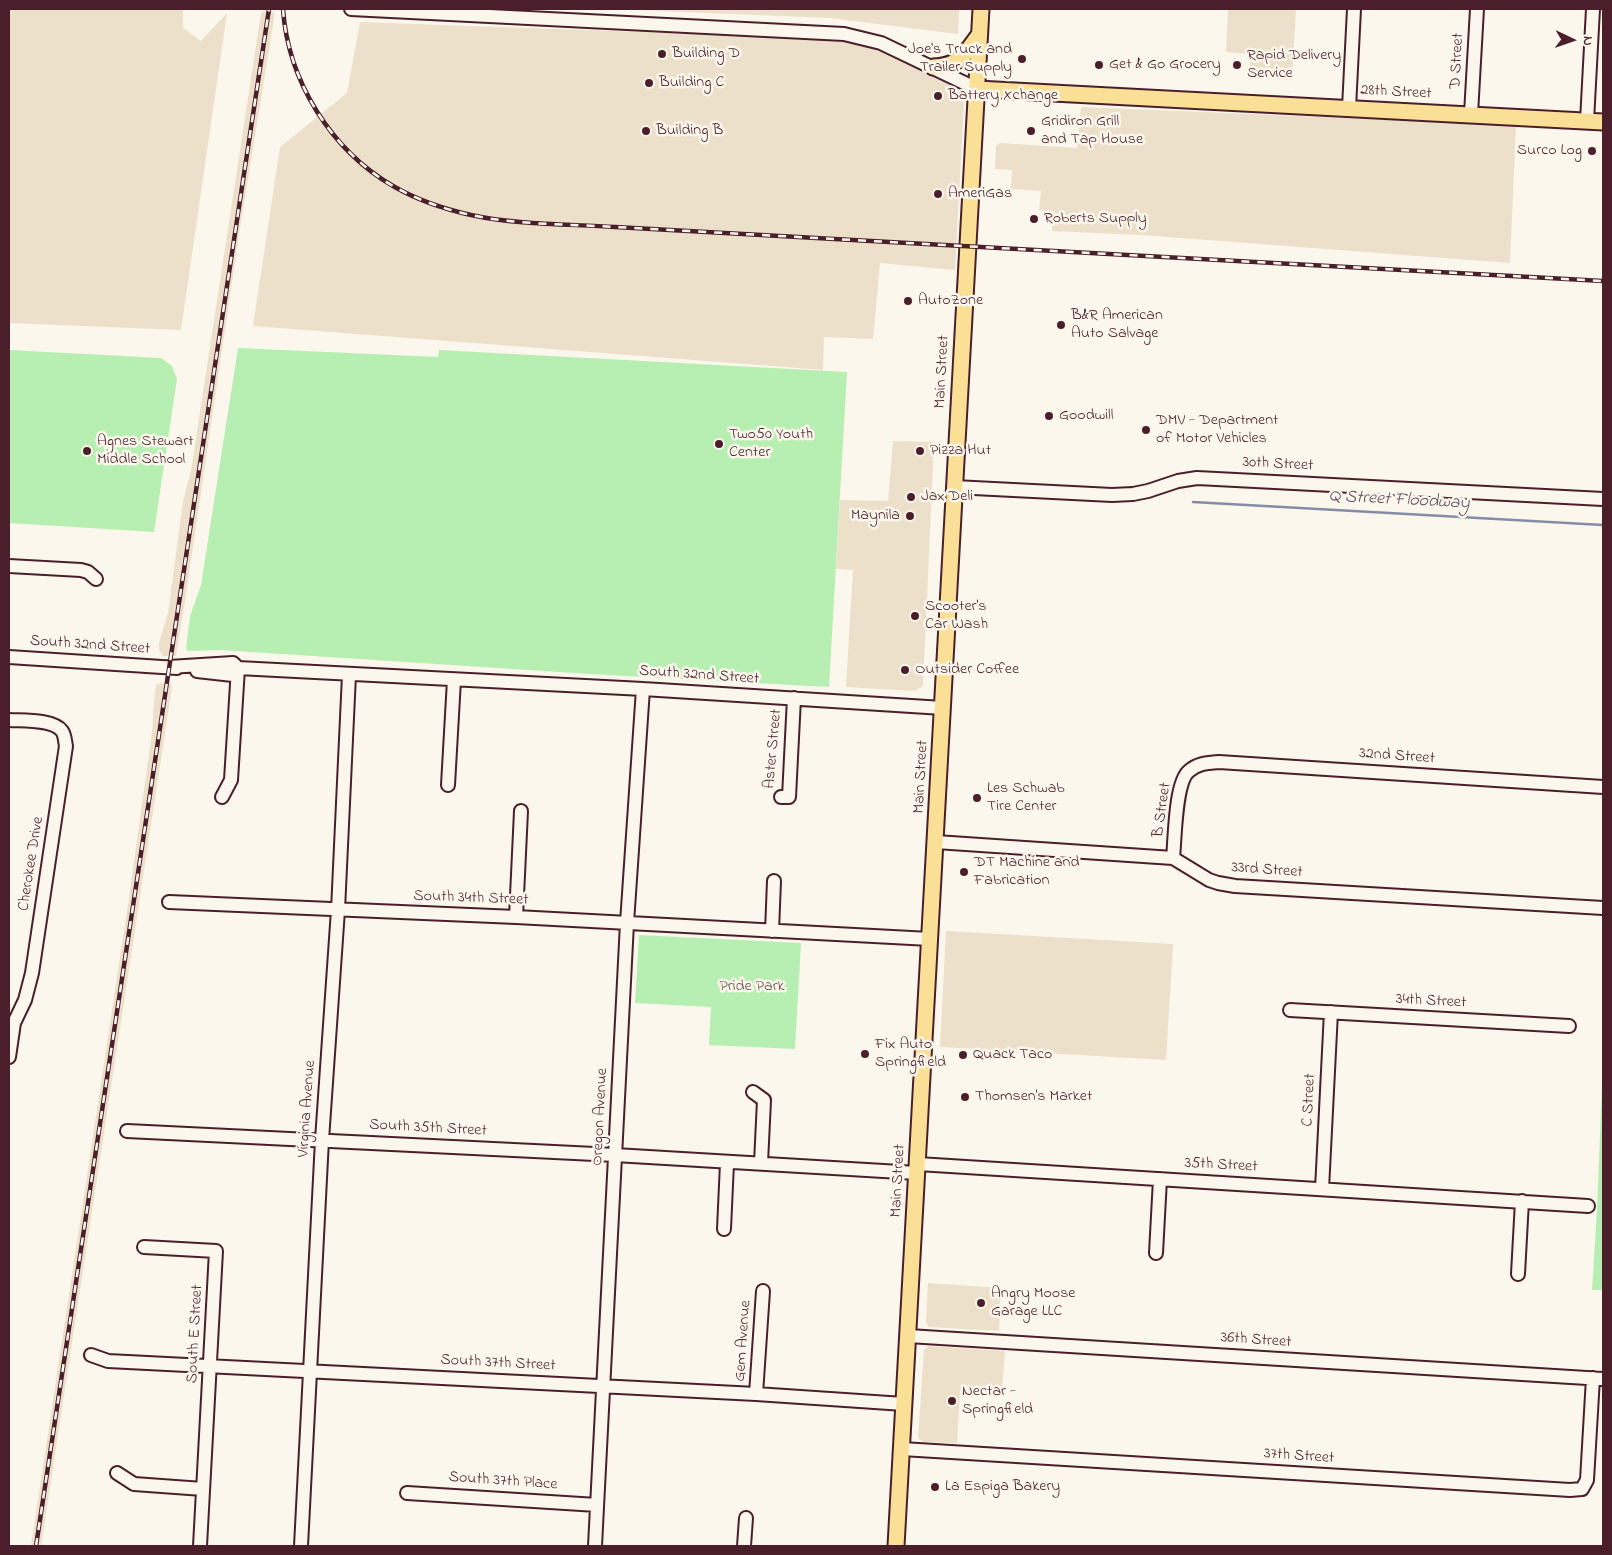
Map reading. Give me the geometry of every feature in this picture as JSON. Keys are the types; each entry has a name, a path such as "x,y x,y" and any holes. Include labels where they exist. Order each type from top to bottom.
{"main road":[{"name":"Main Street","path":"896,1546 981,9"},
{"path":"933,67 945,67 953,64 979,35"},
{"name":"28th Street","path":"977,89 1603,122"}],"street":[{"path":"351,9 844,34 881,43 977,89"},
{"path":"1349,108 1354,9"},
{"name":"D Street","path":"1472,114 1476,9"},
{"path":"1587,121 1593,9"},
{"name":"30th Street","path":"954,487 1112,496 1148,491 1178,481 1197,478 1603,499"},
{"path":"9,566 81,570 88,572 96,579"},
{"name":"South 32nd Street","path":"9,657 169,667 233,663 238,668 643,689 943,708"},
{"path":"222,797 231,780 238,668"},
{"name":"Virginia Avenue","path":"302,1546 322,1140 338,910 349,675"},
{"path":"448,785 454,680"},
{"name":"Oregon Avenue","path":"595,1546 615,1155 643,689"},
{"name":"Aster Street","path":"781,797 789,797 794,698"},
{"name":"Cherokee Drive","path":"9,720 56,725 64,732 66,746 32,973 26,1000 11,1023 9,1057"},
{"name":"32nd Street","path":"1190,770 1203,763 1219,762 1603,787"},
{"name":"B Street","path":"1173,858 1178,798 1182,780 1190,770"},
{"path":"516,917 522,811"},
{"name":"33rd Street","path":"936,842 1173,858 1209,880 1235,886 1603,908"},
{"path":"772,931 774,881"},
{"name":"South 34th Street","path":"169,902 516,917 930,939"},
{"name":"34th Street","path":"1290,1010 1569,1026"},
{"name":"C Street","path":"1322,1189 1331,1012"},
{"path":"753,1092 764,1100 761,1163"},
{"name":"South 35th Street","path":"127,1132 322,1140 727,1162 918,1168"},
{"path":"724,1228 727,1162"},
{"name":"35th Street","path":"918,1168 1160,1179 1588,1206"},
{"path":"1156,1253 1160,1179"},
{"path":"1518,1274 1522,1201"},
{"name":"South E Street","path":"144,1246 216,1251 200,1546"},
{"name":"Gem Avenue","path":"756,1394 763,1291"},
{"name":"36th Street","path":"908,1336 1598,1378"},
{"name":"South 37th Street","path":"91,1355 108,1361 756,1394 904,1404"},
{"name":"37th Street","path":"902,1449 1570,1490 1582,1489 1587,1480 1598,1378"},
{"path":"117,1473 134,1484 203,1489"},
{"name":"South 37th Place","path":"407,1493 597,1505"},
{"path":"744,1546 746,1518"}],"shaded area":[{"path":"9,9 183,9 183,28 201,41 227,13 181,330 9,323"},
{"path":"610,9 959,9 958,34 830,18"},
{"name":"Rapid Delivery Service","path":"1228,9 1296,9 1292,80 1249,78 1250,54 1226,52"},
{"path":"264,11 274,12 274,19 240,228 185,601 176,656 163,656 159,650 159,643 168,613 183,501 191,471 261,13"},
{"path":"360,22 811,38 852,41 891,54 953,87 964,102 955,270 880,263 873,339 824,337 823,370 253,326 280,147 347,93"},
{"path":"1081,107 1516,125 1510,263 1142,235 1052,231 1053,211 1039,210 1041,191 1011,189 1012,170 995,169 996,146 1000,143 1077,148"},
{"path":"893,441 934,442 923,686 915,691 846,687 853,570 836,569 840,500 888,501"},
{"path":"157,684 171,684 172,687 41,1546 31,1546 129,898 152,732 155,690"},
{"path":"946,931 1173,944 1166,1060 940,1047"},
{"path":"928,1283 1001,1288 999,1331 929,1327 926,1322"},
{"path":"928,1346 1005,1351 1002,1393 960,1391 957,1443 923,1442 918,1438 924,1350"}],"green space":[{"path":"238,348 438,357 439,350 847,372 829,687 590,674 220,650 188,651 186,648 190,616 201,585"},
{"name":"Agnes Stewart Middle School","path":"9,350 161,358 172,366 177,379 154,532 9,523"},
{"name":"Pride Park","path":"639,935 801,943 795,1049 709,1045 711,1007 635,1003"},
{"path":"1603,1060 1603,1290 1592,1290 1597,1210"}],"waterway":[{"name":"Q Street Floodway","path":"1193,502 1603,525"}],"railway":[{"path":"36,1546 269,9"},
{"path":"283,9 287,36 294,62 304,87 332,133 350,153 371,171 402,191 451,210 471,215 506,221 543,224 1603,281"}],"place":[{"name":"Building D","path":"662,54"},
{"name":"Joe's Truck and Trailer Supply","path":"1022,59"},
{"name":"Get & Go Grocery","path":"1099,65"},
{"name":"Rapid Delivery Service","path":"1237,65"},
{"name":"Building C","path":"649,83"},
{"name":"Battery Xchange","path":"938,96"},
{"name":"Building B","path":"646,131"},
{"name":"Gridiron Grill and Tap House","path":"1031,131"},
{"name":"Surco Log","path":"1592,151"},
{"name":"AmeriGas","path":"938,194"},
{"name":"Roberts Supply","path":"1034,219"},
{"name":"AutoZone","path":"908,301"},
{"name":"B&R American Auto Salvage","path":"1061,325"},
{"name":"Goodwill","path":"1049,416"},
{"name":"DMV - Department of Motor Vehicles","path":"1146,430"},
{"name":"Two50 Youth Center","path":"719,444"},
{"name":"Agnes Stewart Middle School","path":"87,451"},
{"name":"Pizza Hut","path":"920,451"},
{"name":"Jax Deli","path":"911,497"},
{"name":"Maynila","path":"910,516"},
{"name":"Scooter’s Car Wash","path":"915,616"},
{"name":"Outsider Coffee","path":"905,670"},
{"name":"Les Schwab Tire Center","path":"977,798"},
{"name":"DT Machine and Fabrication","path":"964,872"},
{"name":"Fix Auto Springfield","path":"865,1054"},
{"name":"Quack Taco","path":"963,1055"},
{"name":"Thomsen's Market","path":"965,1097"},
{"name":"Angry Moose Garage LLC","path":"981,1303"},
{"name":"Nectar - Springfield","path":"952,1401"},
{"name":"La Espiga Bakery","path":"935,1487"}]}
